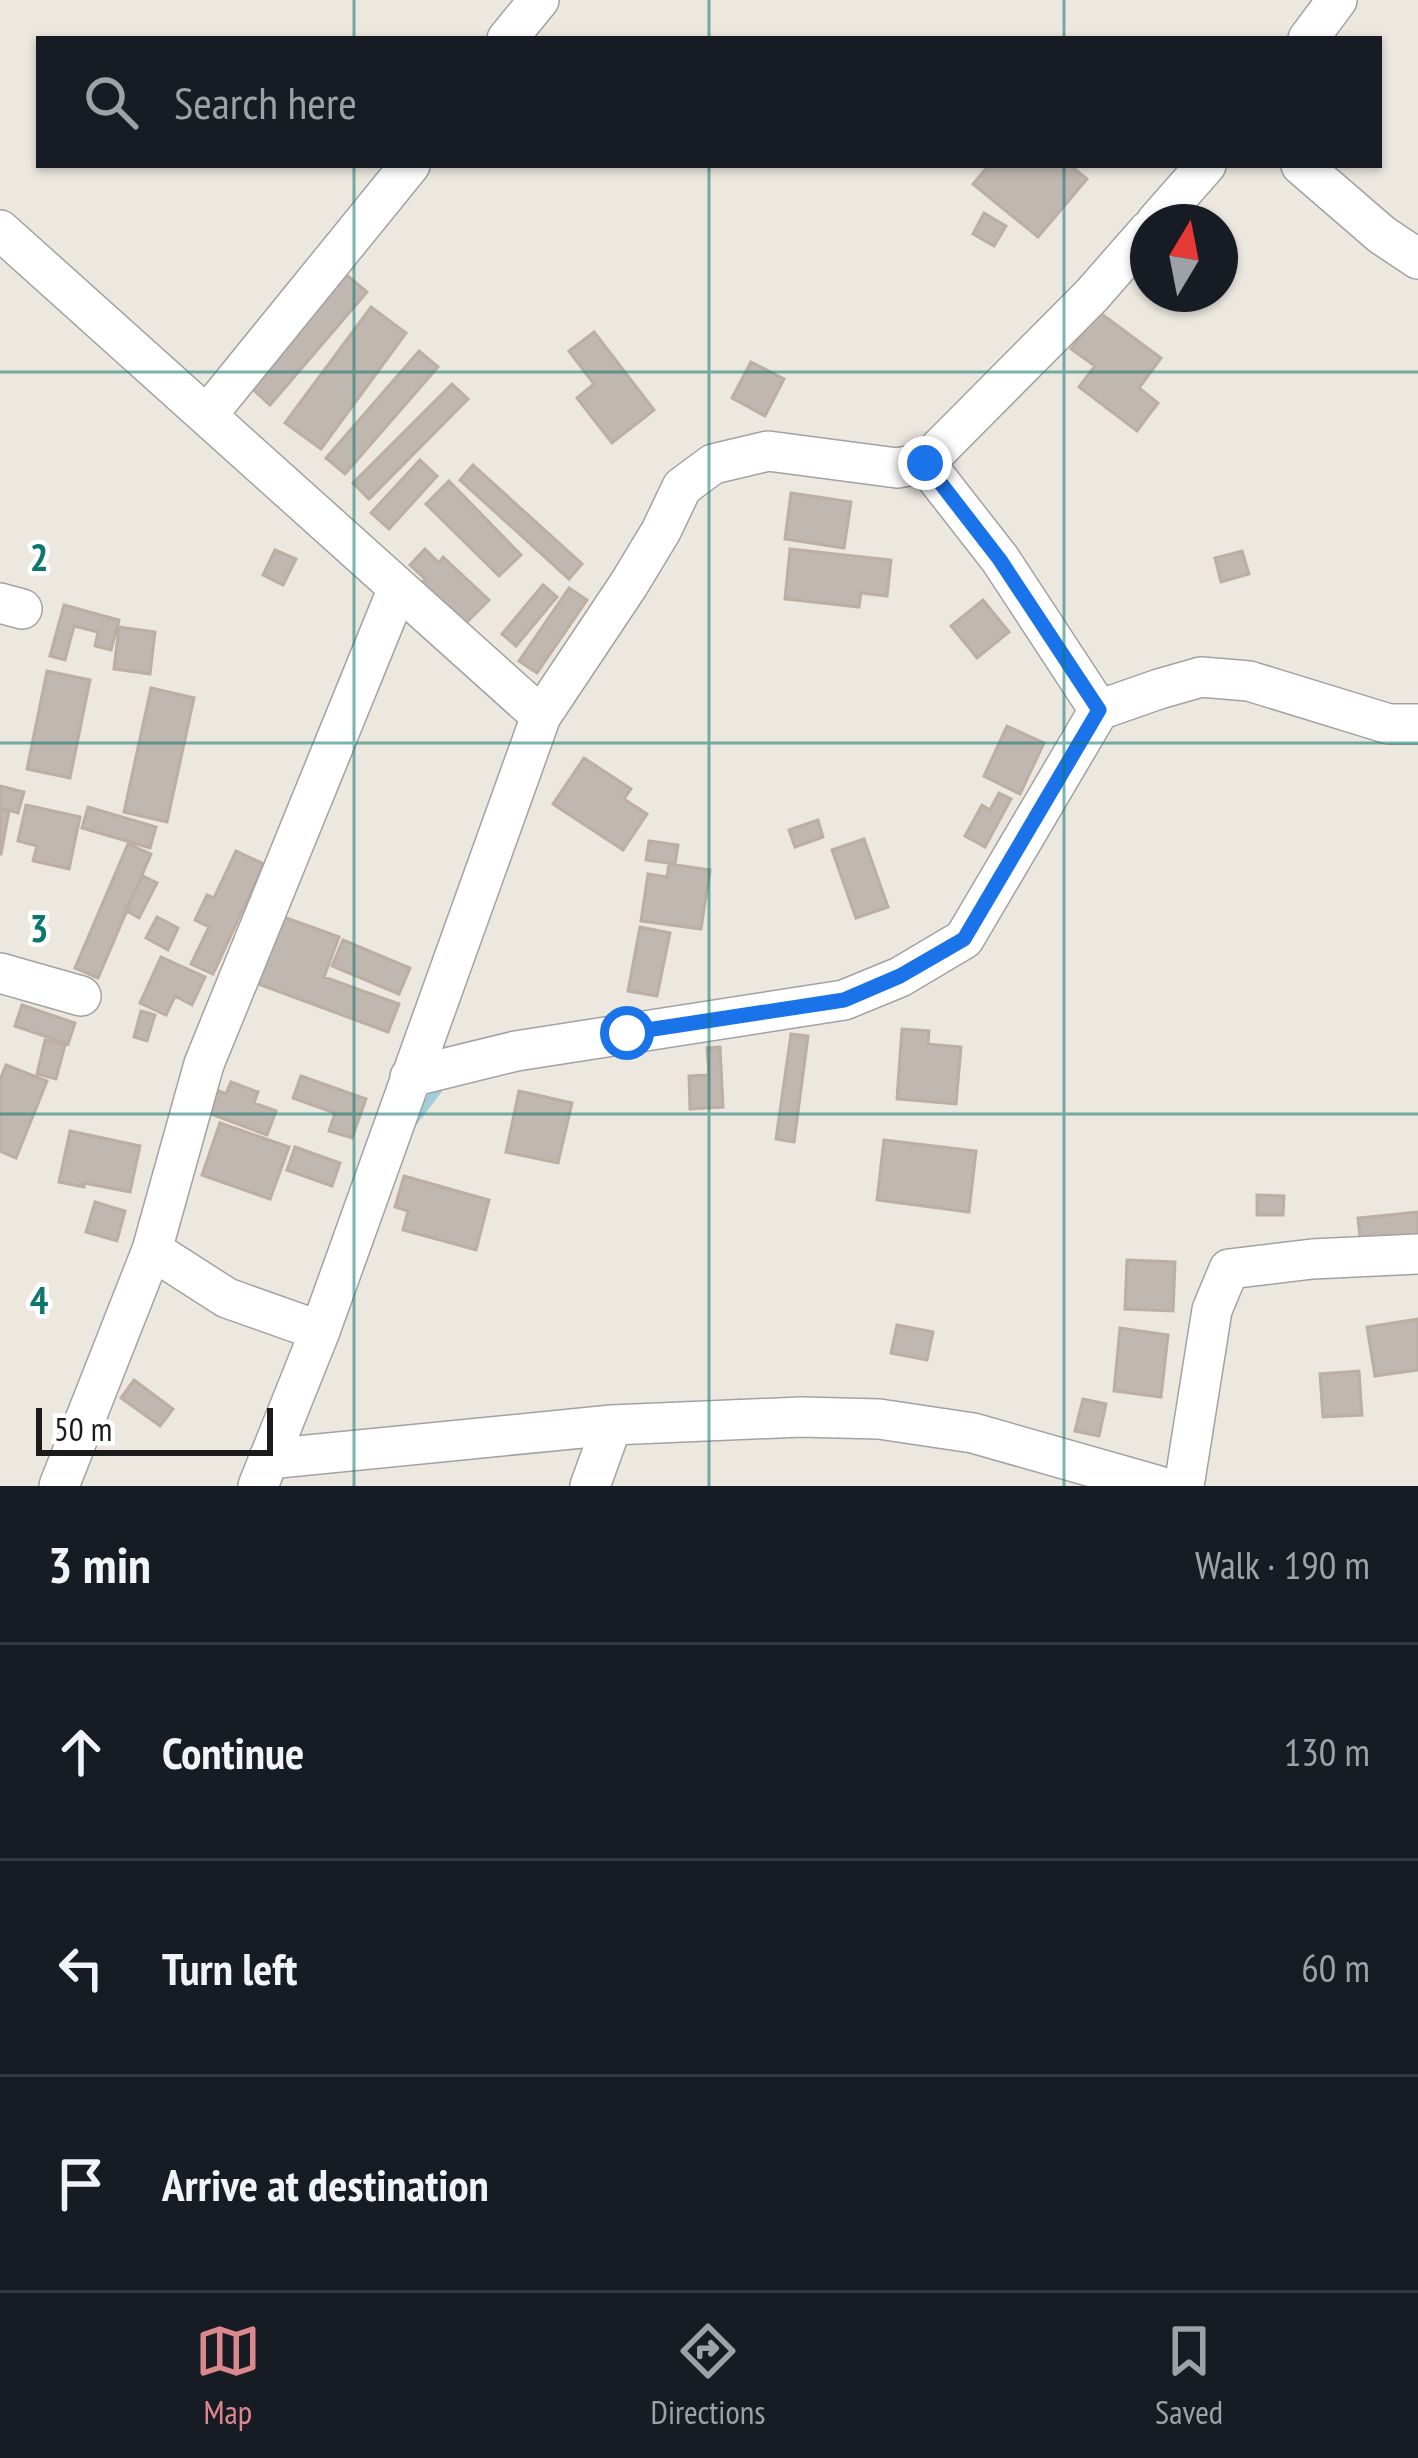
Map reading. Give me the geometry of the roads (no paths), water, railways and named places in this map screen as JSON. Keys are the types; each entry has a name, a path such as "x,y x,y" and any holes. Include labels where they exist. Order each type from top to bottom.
{"street":[{"path":"509,36 539,0"},
{"path":"1310,36 1337,0"},
{"path":"207,415 408,168"},
{"path":"1172,204 1203,168"},
{"path":"1304,168 1382,235 1418,259"},
{"path":"0,230 541,716"},
{"path":"1130,252 925,463 897,468 769,451 713,464 682,487 629,584 541,716 320,1331 263,1472 612,1425 801,1417 879,1419 973,1433 1159,1486"},
{"path":"925,463 1000,560 1099,710"},
{"path":"59,1486 152,1250 204,1064 398,587"},
{"path":"410,1077 516,1051 844,1000 900,976 964,939 1099,710 1202,677 1249,681 1389,724 1418,724"},
{"path":"0,973 81,996"},
{"path":"152,1250 227,1298 320,1331"},
{"path":"1184,1486 1212,1310 1229,1269 1312,1259 1418,1255"},
{"path":"590,1486 612,1425"}],"waterway":[{"path":"413,1122 439,1088"}]}
